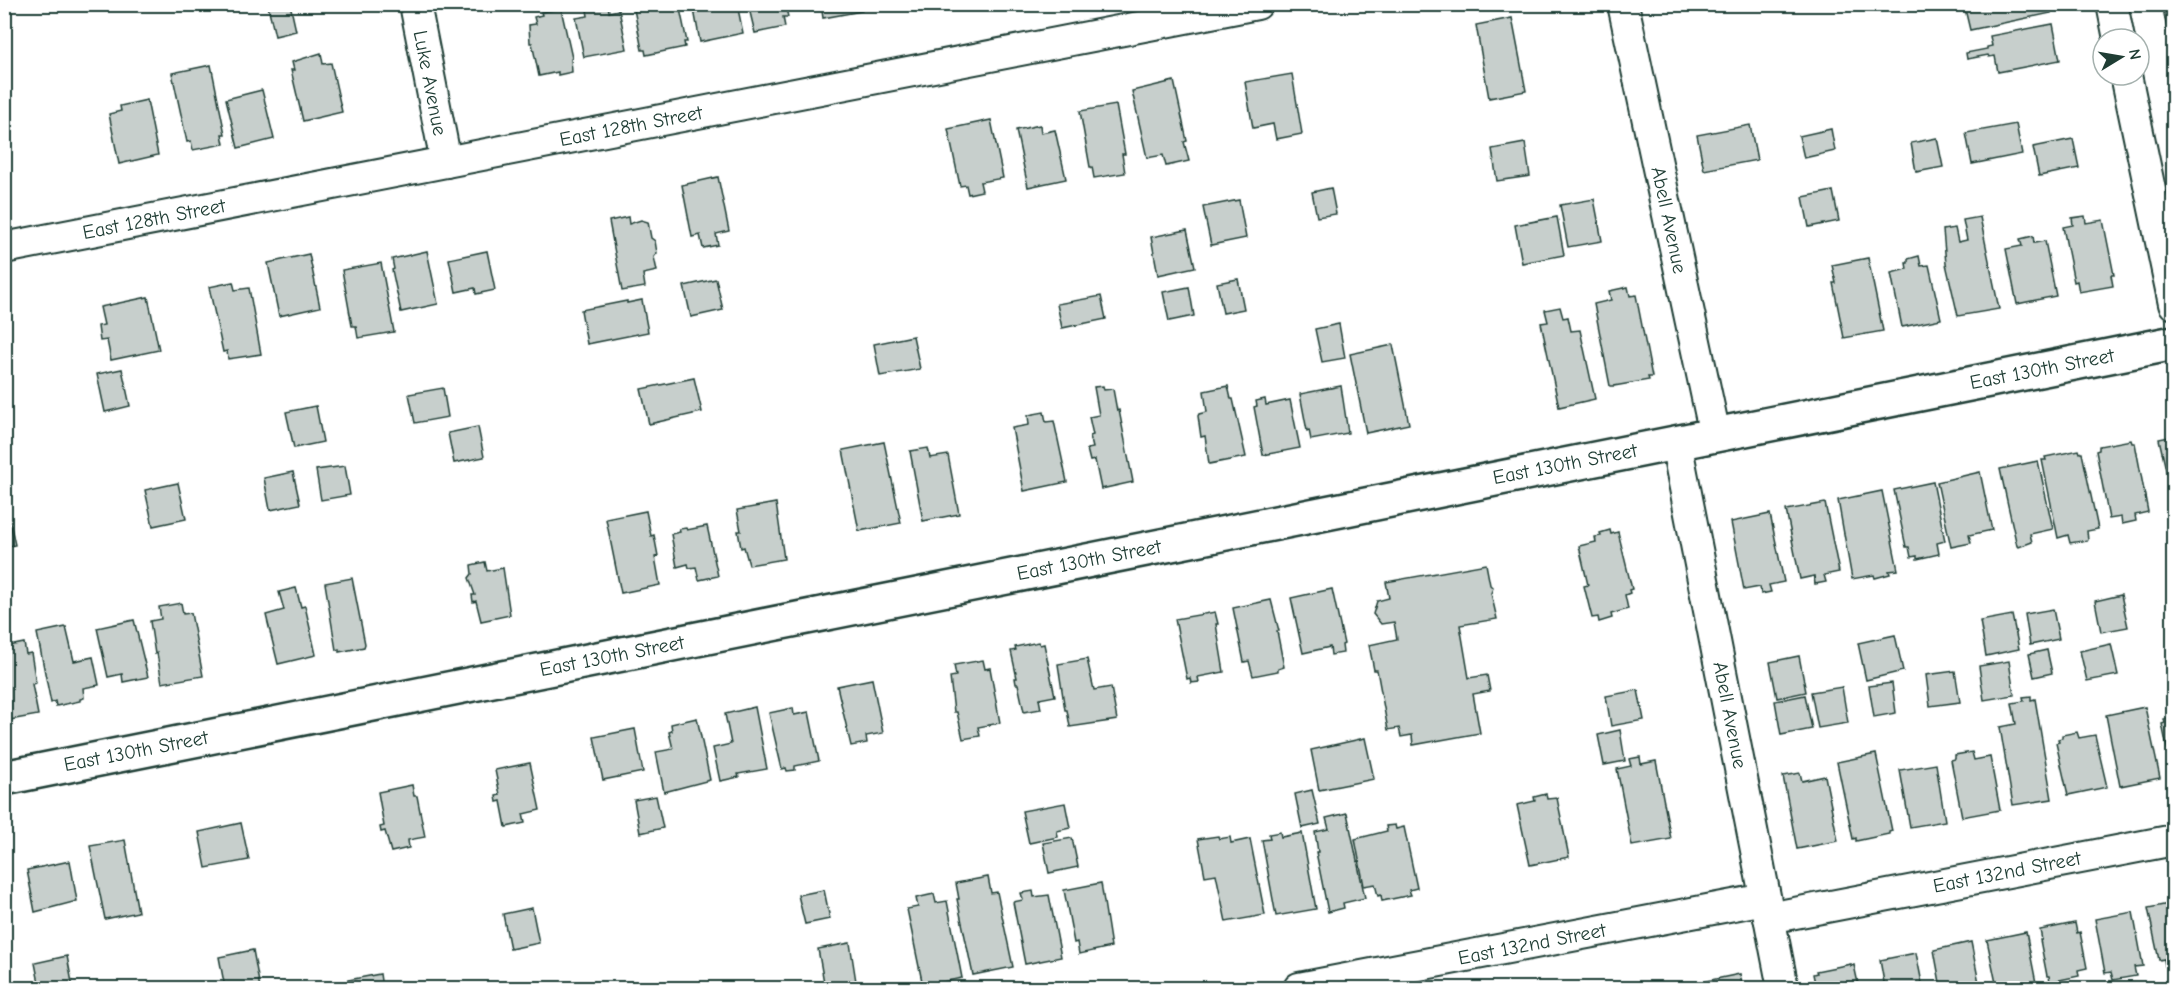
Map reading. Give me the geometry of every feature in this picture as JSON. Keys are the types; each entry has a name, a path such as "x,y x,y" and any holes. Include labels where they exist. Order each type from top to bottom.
{"street":[{"name":"Luke Avenue","path":"415,4 446,162"},
{"name":"East 128th Street","path":"4,248 1257,4"},
{"name":"Abell Avenue","path":"1623,4 1715,435"},
{"path":"2112,4 2117,27"},
{"path":"2129,87 2174,304"},
{"name":"East 130th Street","path":"4,778 2174,343"},
{"name":"Abell Avenue","path":"1676,442 1783,988"},
{"name":"East 132nd Street","path":"1299,988 2174,840"}],"building":[{"path":"290,4 296,31 275,36 268,6"},
{"path":"586,4 608,4 609,12 619,10 627,49 584,57 576,18 588,16"},
{"path":"633,4 679,4 687,42 684,42 685,47 646,55 645,50 642,50"},
{"path":"693,4 737,4 743,33 700,42"},
{"path":"748,4 785,4 788,17 783,17 785,27 755,33"},
{"path":"821,4 861,4 862,11 823,18"},
{"path":"1981,4 2049,4 2051,13 1970,30 1965,9"},
{"path":"2162,4 2174,4 2174,38 2169,39"},
{"path":"561,9 572,58 572,72 539,76 532,43 530,43 529,25 536,24 534,17 542,15 541,12"},
{"path":"1512,18 1526,91 1489,98 1476,25"},
{"path":"2053,24 2060,60 1998,72 1995,56 1967,59 1966,53 1992,46 1990,36"},
{"path":"321,53 323,64 331,63 342,112 303,121 291,70 294,70 292,62"},
{"path":"211,65 225,134 222,134 224,144 193,150 191,141 187,142 172,73"},
{"path":"1292,74 1302,134 1276,139 1273,124 1253,128 1245,82"},
{"path":"1174,81 1189,161 1166,166 1163,155 1147,158 1132,91"},
{"path":"262,90 274,139 238,148 226,99"},
{"path":"147,100 158,155 119,164 109,114 121,111 120,106"},
{"path":"1116,105 1125,154 1122,154 1125,173 1094,178 1080,111"},
{"path":"991,120 1003,178 980,182 982,191 968,194 966,185 960,186 948,129"},
{"path":"2016,124 2022,154 1972,164 1966,133"},
{"path":"1040,125 1041,133 1055,130 1066,179 1028,187 1016,130"},
{"path":"1750,125 1757,160 1704,170 1697,135"},
{"path":"1831,129 1835,151 1804,158 1799,136"},
{"path":"1937,138 1943,167 1916,172 1911,143"},
{"path":"2073,139 2079,168 2039,176 2033,147"},
{"path":"1525,143 1530,176 1497,181 1492,149"},
{"path":"718,177 729,231 716,234 718,245 703,248 700,235 692,237 682,185"},
{"path":"1331,188 1336,214 1317,217 1312,192"},
{"path":"1833,191 1839,221 1809,227 1803,197"},
{"path":"1594,199 1602,241 1568,247 1560,205"},
{"path":"1239,200 1246,238 1211,245 1203,207"},
{"path":"2085,216 2086,223 2103,220 2114,275 2111,275 2113,286 2079,292 2077,281 2074,282 2063,227 2073,225 2072,218"},
{"path":"628,217 629,224 641,220 648,222 651,238 655,241 657,253 654,257 657,271 643,274 645,287 622,291 609,221"},
{"path":"1557,217 1564,255 1522,263 1515,225"},
{"path":"1980,217 1999,309 1958,316 1946,264 1943,230 1955,228 1958,242 1967,240 1963,220"},
{"path":"1187,230 1195,267 1158,275 1151,237"},
{"path":"2033,236 2034,243 2045,241 2056,296 2017,304 2006,249 2022,246 2020,239"},
{"path":"427,251 438,304 401,312 392,270 394,269 392,259"},
{"path":"487,251 495,290 476,294 475,288 456,292 449,259"},
{"path":"309,254 320,307 279,316 268,263"},
{"path":"1919,256 1921,266 1929,265 1941,319 1902,327 1891,273 1907,269 1908,259"},
{"path":"1868,258 1883,331 1844,338 1833,283 1836,283 1832,265"},
{"path":"381,263 394,332 358,338 356,326 352,326 342,270"},
{"path":"716,279 723,310 691,317 684,286"},
{"path":"1238,279 1244,309 1223,313 1217,283"},
{"path":"233,282 235,290 249,288 261,354 228,359 227,351 223,352 209,287"},
{"path":"1189,287 1194,316 1169,321 1163,292"},
{"path":"1628,287 1630,296 1636,295 1652,377 1648,377 1649,380 1610,386 1594,304 1611,300 1609,291"},
{"path":"1101,296 1106,319 1062,328 1057,304"},
{"path":"148,297 159,350 111,360 107,340 100,341 98,326 104,325 100,307"},
{"path":"642,300 648,332 587,344 581,310"},
{"path":"1560,307 1563,318 1568,317 1571,331 1580,330 1595,399 1559,407 1541,323 1548,322 1545,310"},
{"path":"1339,324 1345,358 1322,362 1315,329"},
{"path":"913,336 920,369 880,376 874,344"},
{"path":"1393,345 1409,424 1366,433 1350,354"},
{"path":"122,369 130,406 105,412 97,374"},
{"path":"694,378 702,412 649,424 641,389"},
{"path":"1103,386 1104,390 1113,389 1133,482 1101,489 1095,460 1090,461 1087,449 1093,448 1089,417 1099,415 1094,387"},
{"path":"1228,386 1246,457 1209,464 1205,436 1201,437 1198,416 1207,412 1204,391"},
{"path":"1341,386 1348,433 1311,440 1300,394"},
{"path":"443,388 448,417 415,423 409,394"},
{"path":"1265,399 1266,405 1290,400 1300,448 1263,455 1254,407 1257,406 1256,401"},
{"path":"316,406 323,442 294,448 286,412"},
{"path":"1044,412 1046,422 1054,421 1067,482 1024,491 1012,428 1029,425 1028,415"},
{"path":"478,427 484,457 454,463 448,433"},
{"path":"2174,436 2174,505 2159,439"},
{"path":"2131,440 2135,443 2148,512 2135,515 2136,521 2122,524 2121,517 2109,519 2096,451 2099,450 2099,446"},
{"path":"884,442 901,523 859,531 843,450"},
{"path":"928,448 930,458 948,455 959,514 923,521 910,451"},
{"path":"2079,450 2082,453 2098,529 2087,531 2088,540 2070,543 2068,535 2058,538 2042,460 2046,460 2045,457"},
{"path":"2038,461 2053,529 2030,534 2032,542 2019,547 2000,469"},
{"path":"345,466 350,495 321,500 316,470"},
{"path":"293,472 300,504 270,510 264,478"},
{"path":"1980,472 1992,530 1969,535 1971,543 1951,547 1937,482"},
{"path":"1933,482 1945,541 1937,543 1939,554 1917,559 1917,556 1911,557 1909,547 1906,547 1894,490"},
{"path":"178,483 186,519 153,526 145,490"},
{"path":"1882,491 1898,570 1889,571 1890,574 1875,578 1874,575 1852,579 1838,500"},
{"path":"776,503 784,559 749,565 744,547 741,548 737,510"},
{"path":"1825,503 1839,572 1824,575 1826,582 1815,584 1814,576 1800,579 1786,510"},
{"path":"646,511 658,556 655,557 660,585 621,593 606,519"},
{"path":"8,513 15,545 4,547 4,514"},
{"path":"1770,514 1784,582 1769,585 1771,592 1761,594 1760,587 1744,590 1731,522"},
{"path":"707,526 718,576 699,580 696,567 689,568 688,564 677,567 671,534 680,532 679,529 686,528 687,530"},
{"path":"1610,530 1611,534 1618,532 1632,589 1625,595 1628,609 1611,614 1612,618 1599,622 1598,617 1592,618 1584,586 1588,585 1579,546 1596,542 1595,537"},
{"path":"485,562 487,571 503,568 510,615 481,621 476,601 473,602 472,595 475,595 469,578 472,574 471,565"},
{"path":"1486,564 1490,585 1493,588 1491,593 1497,619 1460,625 1469,678 1487,675 1490,691 1473,694 1480,733 1413,745 1412,735 1401,737 1399,728 1388,730 1377,670 1374,670 1369,645 1397,639 1394,622 1381,624 1373,614 1377,601 1389,598 1386,582"},
{"path":"352,578 365,644 364,647 339,652 339,649 336,650 325,583"},
{"path":"296,588 301,607 305,606 316,655 278,664 266,615 284,610 279,592"},
{"path":"1332,589 1344,644 1342,645 1343,653 1331,655 1330,647 1303,653 1291,598"},
{"path":"2121,595 2128,627 2101,632 2095,601"},
{"path":"1271,600 1279,631 1277,631 1284,667 1278,671 1253,676 1249,661 1244,662 1233,608"},
{"path":"181,603 183,614 191,613 203,676 162,683 150,621 161,619 159,607"},
{"path":"2053,609 2059,639 2030,645 2025,614"},
{"path":"1215,612 1224,672 1198,677 1199,682 1191,683 1190,678 1187,679 1175,619"},
{"path":"2012,615 2019,649 1986,656 1980,621"},
{"path":"134,620 148,677 123,682 122,674 108,677 97,628"},
{"path":"66,627 74,661 93,657 99,685 83,688 84,698 80,701 56,706 55,701 51,703 37,633"},
{"path":"1895,635 1903,671 1866,680 1858,643"},
{"path":"1038,642 1040,645 1044,644 1055,696 1039,699 1041,709 1024,712 1018,684 1016,684 1015,678 1017,678 1011,651 1016,650 1015,647"},
{"path":"24,643 26,654 31,653 36,683 32,684 38,715 4,721 4,647"},
{"path":"2111,644 2118,675 2087,681 2080,651"},
{"path":"2047,650 2052,673 2034,677 2029,654"},
{"path":"1799,656 1806,692 1777,698 1770,662"},
{"path":"1087,659 1094,690 1111,687 1117,720 1070,727 1058,664"},
{"path":"983,660 985,669 990,668 1000,723 978,727 980,736 963,739 957,712 954,712 950,677 956,676 954,665"},
{"path":"2009,661 2014,695 1984,700 1979,666"},
{"path":"1955,671 1960,702 1930,706 1926,675"},
{"path":"872,679 883,733 866,736 867,743 851,746 837,686"},
{"path":"1892,683 1896,713 1874,717 1869,686"},
{"path":"1842,687 1848,723 1818,728 1811,692"},
{"path":"1638,690 1644,720 1611,726 1606,696"},
{"path":"1805,695 1812,729 1781,735 1775,701"},
{"path":"2031,696 2031,700 2035,699 2052,799 2013,805 2000,727 2016,724 2012,703 2024,701 2023,697"},
{"path":"755,707 767,769 738,774 739,777 720,781 713,748 731,744 725,714"},
{"path":"2145,707 2160,778 2120,786 2106,715"},
{"path":"793,708 794,715 809,712 819,761 795,766 795,770 787,771 786,768 782,769 769,713"},
{"path":"2174,717 2173,776 2162,724 2165,723 2164,719"},
{"path":"697,718 710,780 664,792 656,752 673,749 669,732 672,731 671,724"},
{"path":"635,729 643,772 603,780 594,737"},
{"path":"1620,730 1625,761 1604,765 1598,735"},
{"path":"2077,732 2079,738 2095,735 2107,787 2068,795 2056,743 2062,735"},
{"path":"1365,738 1374,779 1319,790 1311,750"},
{"path":"1972,752 1974,760 1990,757 2000,810 1962,817 1951,760 1955,759 1955,755"},
{"path":"1876,754 1892,831 1889,834 1856,841 1856,838 1853,839 1837,762"},
{"path":"1640,757 1641,764 1656,761 1671,839 1632,846 1617,769 1631,766 1629,759"},
{"path":"530,763 540,810 523,814 525,823 506,827 501,801 497,802 496,796 500,795 495,770"},
{"path":"1936,764 1945,821 1910,827 1900,770"},
{"path":"1800,773 1802,781 1825,776 1838,841 1797,849 1783,776"},
{"path":"412,785 414,796 417,796 425,837 408,840 409,848 391,852 385,831 381,832 380,827 384,826 378,792"},
{"path":"1312,790 1320,824 1302,828 1295,794"},
{"path":"1546,794 1547,799 1557,798 1569,857 1530,865 1517,805 1535,801 1534,797"},
{"path":"656,796 663,828 640,833 634,800"},
{"path":"1065,803 1070,828 1057,831 1058,837 1029,843 1022,811"},
{"path":"1347,813 1365,898 1343,903 1344,908 1328,912 1316,852 1318,852 1315,832 1329,829 1326,818"},
{"path":"241,823 249,860 206,868 199,832"},
{"path":"1395,825 1396,829 1404,827 1417,888 1409,890 1411,895 1382,901 1375,884 1364,886 1355,839 1387,831 1386,826"},
{"path":"1280,832 1281,837 1302,833 1316,909 1276,916 1262,840 1270,839 1269,834"},
{"path":"1218,836 1219,839 1230,837 1231,843 1250,839 1265,915 1226,922 1216,874 1205,876 1198,839"},
{"path":"1072,838 1078,867 1049,873 1043,843"},
{"path":"125,840 138,912 105,919 90,846"},
{"path":"70,861 77,901 35,912 27,870"},
{"path":"988,877 991,893 997,892 1013,967 973,975 957,899 959,899 956,883"},
{"path":"1101,883 1111,947 1079,954 1077,942 1074,943 1064,890"},
{"path":"824,890 830,919 805,924 798,895"},
{"path":"1033,891 1034,897 1049,895 1061,957 1025,964 1013,902 1023,900 1021,893"},
{"path":"934,894 936,903 947,901 962,978 923,986 907,909 918,907 916,898"},
{"path":"2174,903 2174,965 2165,966 2164,959 2159,960 2148,908"},
{"path":"532,908 539,943 510,949 503,914"},
{"path":"2133,912 2143,966 2134,967 2136,976 2113,980 2111,972 2105,973 2095,919"},
{"path":"2075,923 2077,933 2080,932 2087,968 2078,970 2079,976 2050,982 2040,940 2042,940 2040,930"},
{"path":"2026,932 2037,988 1997,988 1987,940"},
{"path":"1971,942 1980,988 1941,988 1934,950"},
{"path":"850,943 857,988 825,988 818,949"},
{"path":"253,950 260,988 225,988 219,957"},
{"path":"1916,953 1923,988 1885,988 1880,960"},
{"path":"67,956 73,988 40,988 35,963"},
{"path":"1851,964 1851,966 1854,965 1859,988 1816,988 1813,974 1817,973 1816,971"},
{"path":"380,974 382,988 350,988 348,980"},
{"path":"1740,974 1742,985 1745,984 1746,988 1708,988 1706,981"},
{"path":"1690,983 1691,988 1663,988"}]}
